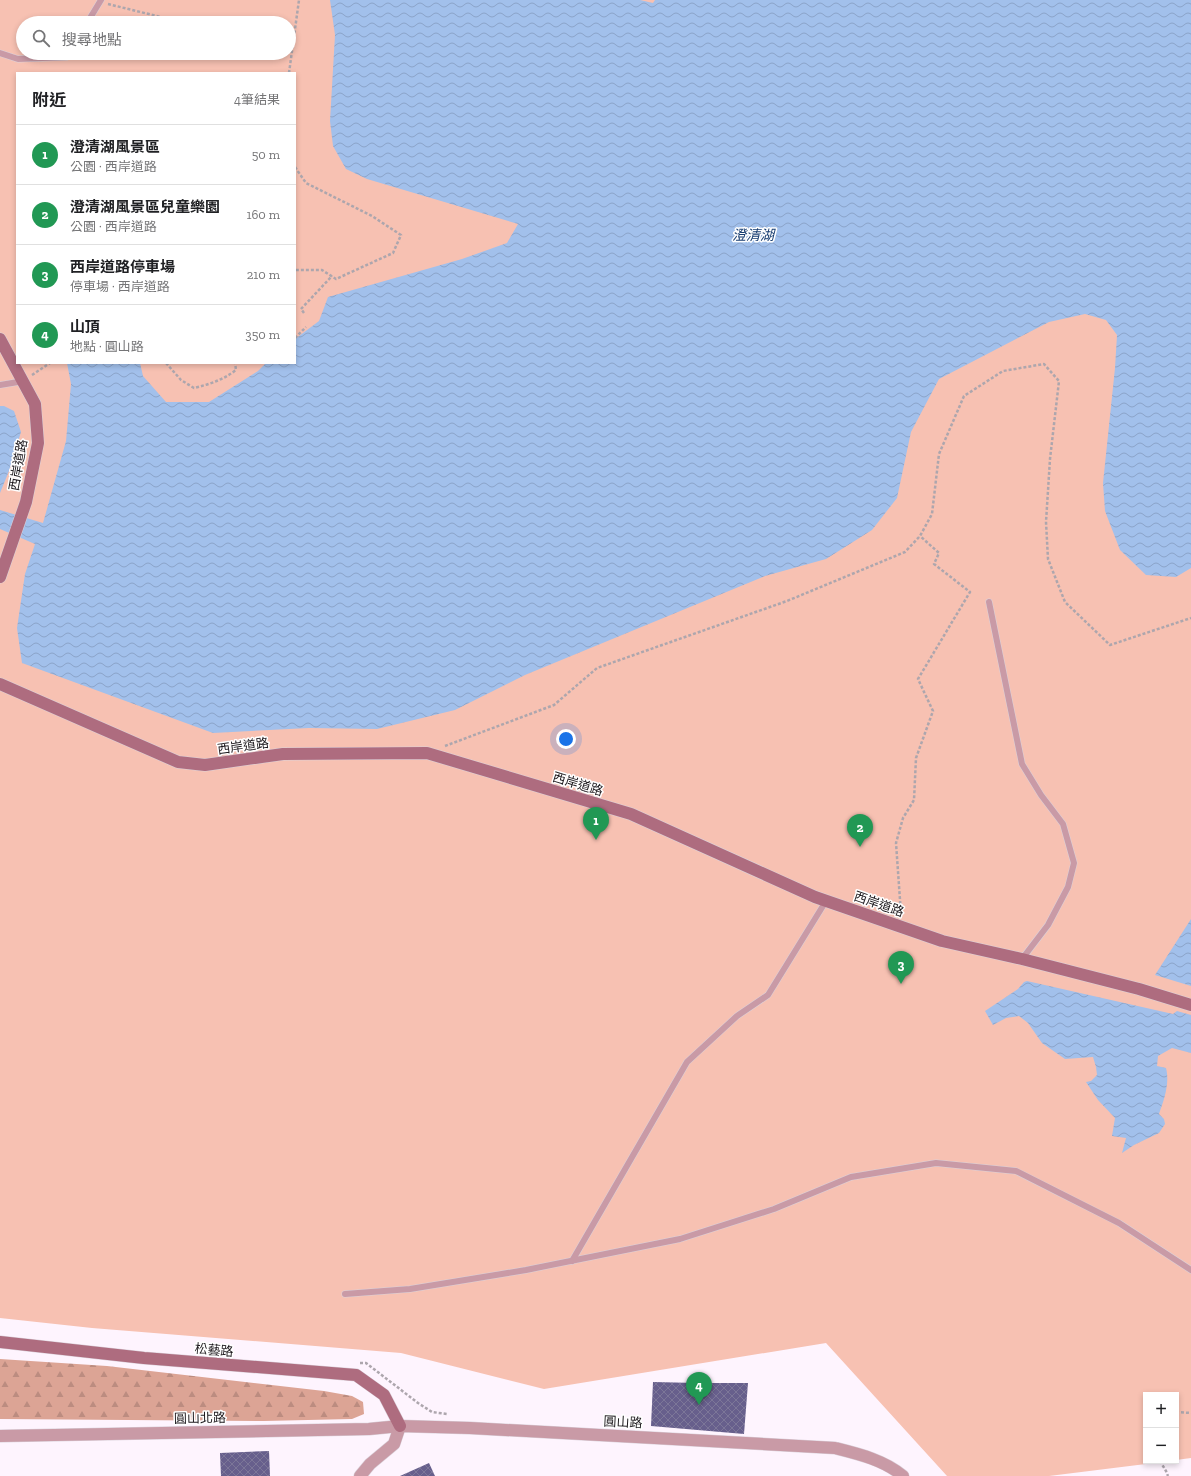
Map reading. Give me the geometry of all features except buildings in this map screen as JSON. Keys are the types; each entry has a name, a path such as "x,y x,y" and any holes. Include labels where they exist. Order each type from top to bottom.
{"street":[{"name":"西岸道路","path":"0,339 24,381 35,404 38,443 26,502 0,577"},
{"name":"西岸道路","path":"0,684 178,762 205,765 283,754 426,753 631,814 826,901 942,941 1022,959 1191,1005"},
{"name":"松藝路","path":"0,1342 144,1358 356,1376 384,1395 400,1426"},
{"name":"圓山北路","path":"0,1436 361,1429 400,1426"},
{"path":"360,1476 370,1464 394,1444 400,1426"},
{"name":"圓山路","path":"400,1426 470,1428 835,1448 874,1459 897,1471 903,1476"}],"lane":[{"path":"92,16 101,1"},
{"path":"0,53 16,58"},
{"path":"0,385 24,381"},
{"path":"989,602 1022,764 1041,796 1063,824 1074,863 1068,887 1048,925 1022,959"},
{"path":"572,1261 687,1062 736,1016 768,995 826,901"},
{"path":"345,1294 410,1289 526,1270 680,1239 774,1209 851,1177 936,1163 1016,1171 1119,1223 1191,1270"}],"path":[{"path":"296,18 299,0"},
{"path":"101,1 158,16"},
{"path":"289,72 290,60"},
{"path":"296,168 306,183 372,216 401,236 393,253 336,279 322,270 296,270"},
{"path":"304,313 301,309 332,276"},
{"path":"296,337 306,327"},
{"path":"24,381 49,364"},
{"path":"167,364 181,380 194,388 214,383 229,376 236,370 235,364"},
{"path":"444,746 554,705 597,668 786,601 905,552 920,536 932,514 939,454 964,396 1003,371 1044,364 1059,381 1050,458 1046,522 1048,560 1065,602 1110,645 1191,618"},
{"path":"901,927 896,843 903,818 914,800 916,758 933,711 918,679 970,592 934,564 939,553 920,536"},
{"path":"1179,1412 1191,1413"},
{"path":"1162,1464 1168,1476"}],"green space":[{"path":"0,1359 107,1366 324,1391 352,1396 363,1402 364,1414 352,1419 264,1421 0,1419"}],"shaded area":[{"path":"0,0 1191,0 1191,1458 1179,1460 1179,1392 1143,1392 1143,1464 1146,1464 1049,1476 947,1476 826,1343 544,1389 401,1353 92,1328 0,1318"}],"water":[{"name":"澄清湖","path":"330,0 640,0 653,3 655,0 1191,0 1191,568 1176,577 1146,575 1120,550 1105,511 1103,483 1117,335 1106,320 1085,314 1049,322 939,379 911,432 897,498 872,530 826,559 765,576 525,675 455,710 377,729 309,728 213,733 22,663 17,628 25,574 35,544 0,529 0,510 43,523 66,441 71,384 67,364 140,364 143,376 166,402 209,402 258,371 265,364 296,364 296,338 319,321 328,297 462,259 507,243 518,224 367,179 346,169 333,146 330,121 335,35"},
{"path":"0,406 4,406 14,411 21,432 9,471 0,493"},
{"path":"1191,919 1191,986 1155,975"},
{"path":"1027,981 1173,1014 1177,1011 1191,1015 1191,1053 1172,1048 1158,1056 1157,1066 1166,1068 1167,1074 1167,1085 1159,1114 1164,1119 1165,1124 1159,1133 1134,1145 1122,1153 1126,1138 1112,1136 1115,1118 1098,1100 1086,1082 1091,1081 1097,1075 1093,1057 1065,1059 1042,1043 1028,1023 1019,1016 1006,1018 993,1025 985,1011 1018,989 1024,982"}],"place":[{"name":"澄清湖風景區","path":"596,840"},
{"name":"澄清湖風景區兒童樂園","path":"860,847"},
{"name":"西岸道路停車場","path":"901,984"},
{"name":"山頂","path":"699,1405"}]}
